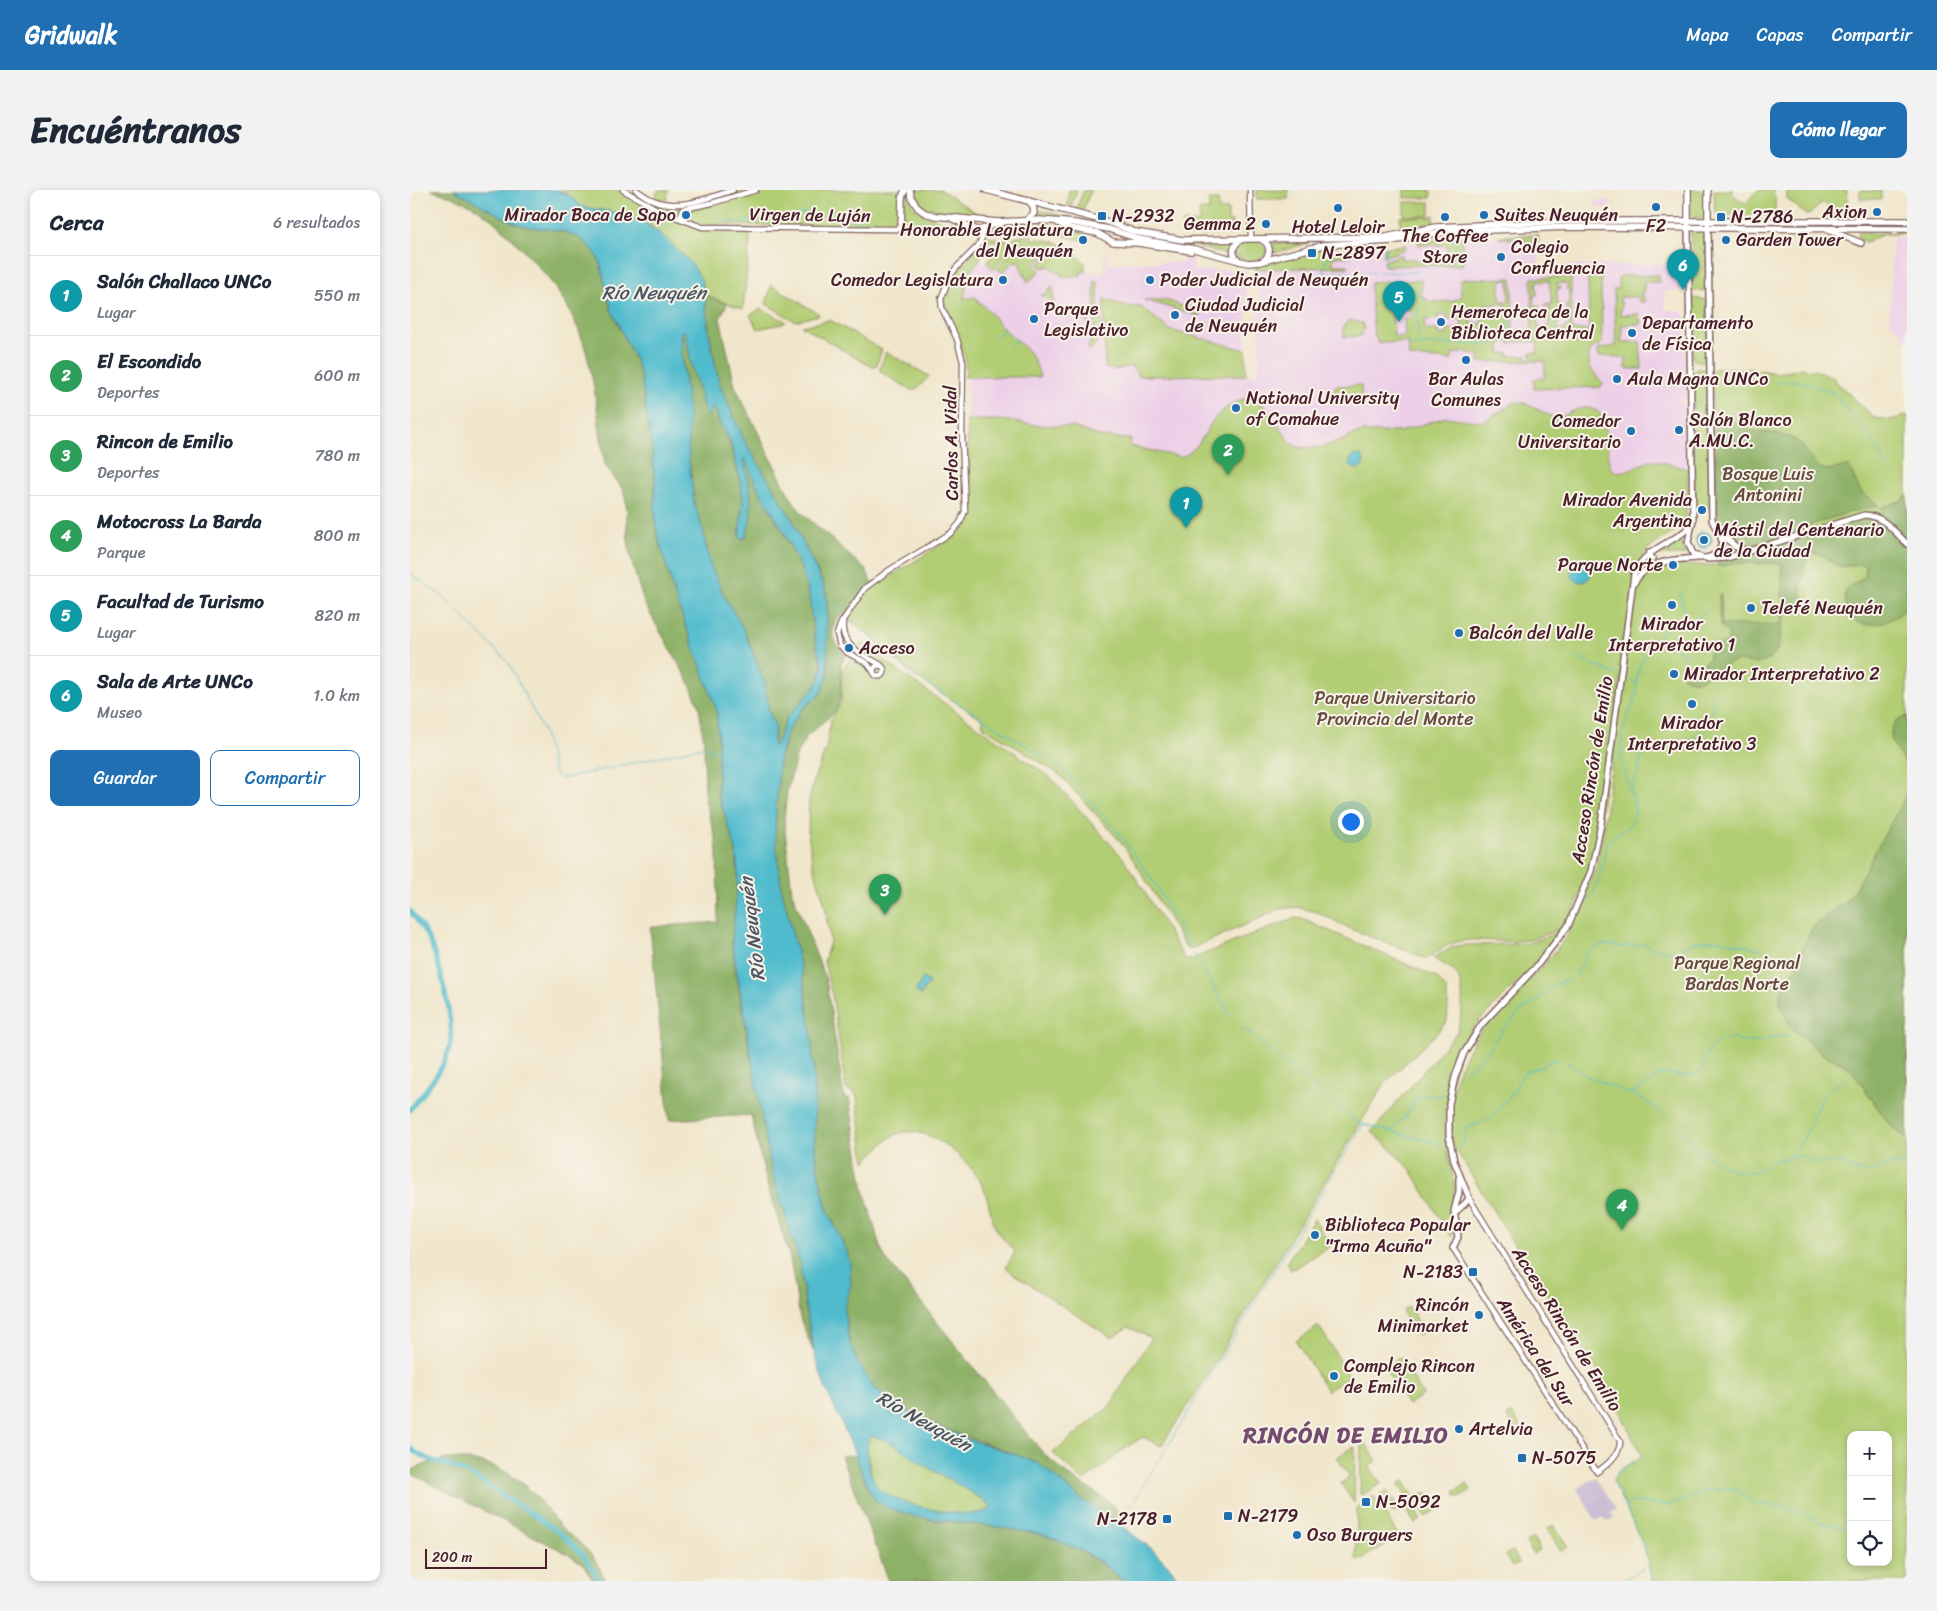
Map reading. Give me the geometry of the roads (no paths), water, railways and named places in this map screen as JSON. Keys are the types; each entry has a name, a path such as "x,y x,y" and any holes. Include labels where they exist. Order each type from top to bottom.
{"main road":[{"path":"901,229 904,190"},
{"path":"910,190 913,201 922,211 930,215 1004,222 1056,222 1104,228 1139,238 1252,263 1323,245 1392,241 1447,232 1570,227 1907,229"},
{"path":"986,190 1105,221 1136,232 1187,240 1386,237 1428,228 1470,224 1570,221 1907,221"},
{"path":"1688,190 1692,520 1688,547 1694,555 1704,558 1722,559 1861,516 1873,516 1881,519 1907,544"},
{"path":"1704,558 1714,555 1720,547 1721,538 1713,524 1712,516 1708,190"},
{"path":"1026,221 1034,213 1030,201"},
{"path":"949,218 980,230"},
{"path":"1056,222 1069,228 1096,233 1116,242 1208,252"},
{"path":"1816,228 1834,232 1861,243 1856,238 1854,228"},
{"path":"1241,261 1236,258 1234,251 1236,243 1242,239"},
{"path":"1259,239 1266,242 1269,250 1268,255 1263,261"},
{"path":"1685,532 1692,520"},
{"path":"1653,559 1650,558 1649,553 1692,528"},
{"path":"1718,531 1736,547 1750,550"},
{"name":"Acceso Rincón de Emilio","path":"1469,1198 1452,1153 1448,1120 1450,1095 1460,1061 1472,1038 1481,1025 1535,968 1563,934 1571,920 1591,871 1601,822 1634,574 1640,562 1649,553"},
{"name":"Acceso Rincón de Emilio","path":"1631,593 1636,580 1646,570 1677,558 1704,558"},
{"name":"Acceso Rincón de Emilio","path":"1453,1248 1458,1235 1454,1215 1459,1192 1459,1175"},
{"path":"1454,1215 1458,1208 1469,1198"}],"street":[{"name":"Virgen de Luján","path":"623,190 653,207 704,227 980,230 1004,222"},
{"path":"636,190 649,198 664,203 680,204 733,190"},
{"path":"685,221 681,216 683,209 708,205 756,190"},
{"path":"1250,190 1251,239"},
{"name":"Carlos A. Vidal","path":"873,670 867,664 844,650 839,644 838,628 845,616 860,593 867,586 951,533 965,514 966,500 962,438 963,362 957,339 942,308 941,299 950,276 978,246 982,238 980,230"},
{"path":"845,616 842,630 846,641 881,666 885,671 882,676 876,676 873,670 876,666 881,666"},
{"name":"Acceso Rincón de Emilio","path":"1469,1198 1620,1441 1619,1448 1612,1458 1597,1472"},
{"name":"América del Sur","path":"1453,1248 1597,1472"}],"water":[{"name":"Río Neuquén","path":"454,190 557,190 570,196 582,207 621,213 644,223 662,235 692,264 701,279 704,289 709,334 719,383 744,440 791,517 825,589 828,677 820,695 803,708 786,733 779,761 775,832 781,887 802,972 811,1030 814,1074 815,1149 818,1171 827,1209 847,1252 850,1264 851,1284 844,1309 849,1341 856,1359 872,1386 919,1418 968,1439 1039,1464 1081,1499 1115,1521 1152,1549 1171,1568 1179,1581 1123,1581 1103,1564 1084,1552 1045,1535 999,1527 917,1517 888,1508 876,1501 870,1492 825,1387 816,1360 806,1311 800,1263 773,1176 732,943 738,875 736,850 718,794 716,708 675,596 658,537 655,518 655,482 651,440 641,376 611,309 600,262 595,252 578,237 562,231 524,226 510,221","holes":["683,330 686,334 691,363 706,415 709,416 712,408 716,410 719,422 730,440 741,484 743,503 740,538 745,538 751,510 750,489 744,458 760,492 783,530 801,568 808,590 815,639 823,668 817,685 787,717 775,747 773,743 775,726 769,712 765,684 744,630 724,596 710,564 703,530 694,502 689,461 688,406 681,332","870,1436 883,1439 899,1448 980,1498 991,1506 990,1509 981,1513 952,1513 904,1502 882,1491 877,1486 868,1465 867,1449"]},
{"path":"1357,455 1362,457 1364,462 1362,467 1357,469 1352,467 1350,462 1352,457"},
{"path":"1701,532 1707,532 1712,537 1710,546 1701,548 1696,543 1696,537"},
{"path":"1581,562 1588,565 1591,572 1588,579 1581,582 1574,579 1571,572 1574,565"},
{"path":"923,978 929,982 921,995 915,991"}],"waterway":[{"path":"720,222 772,221 808,212 828,217 897,225"},
{"path":"904,225 923,225"},
{"path":"658,234 669,226"},
{"path":"1454,238 1454,262 1456,266"},
{"path":"1385,246 1385,257"},
{"path":"1334,255 1329,257 1325,263 1323,270 1325,273 1417,272"},
{"path":"1385,261 1385,266"},
{"path":"1417,285 1417,301"},
{"path":"1417,303 1418,337"},
{"path":"1508,334 1509,316"},
{"path":"993,338 1005,330"},
{"path":"1007,348 1017,339"},
{"path":"1476,344 1506,339"},
{"path":"1408,345 1455,344"},
{"path":"1458,344 1473,344"},
{"path":"1776,382 1798,381 1832,392 1872,439 1886,464 1891,469"},
{"path":"410,573 443,597 506,660"},
{"path":"1680,592 1685,621"},
{"path":"827,596 842,613"},
{"path":"1583,906 1588,902 1596,888 1609,841 1630,825 1635,814 1634,801 1623,769 1622,743 1625,724 1636,696 1639,669 1653,642 1664,631 1677,624 1698,618 1708,610"},
{"path":"850,619 914,676 1061,767 1125,841 1157,887 1190,948"},
{"path":"1650,648 1666,644 1690,657"},
{"path":"1578,658 1615,674"},
{"path":"509,663 544,733 554,772 558,778 566,778 702,747 711,748 718,754"},
{"path":"1625,677 1637,683"},
{"path":"1630,792 1639,772 1640,760 1644,752 1682,743 1698,734 1706,725 1711,715 1713,695"},
{"path":"410,911 427,936 437,962 448,1007 451,1035 450,1045 444,1062 434,1079 410,1110"},
{"path":"1576,975 1588,952 1606,944 1620,947 1645,944 1655,949 1672,951 1697,941 1719,940 1762,949"},
{"path":"1194,954 1231,1017"},
{"path":"1465,1072 1489,1051 1503,1029 1521,1011 1539,999 1553,986 1569,979"},
{"path":"1242,1027 1358,1123 1442,1144"},
{"path":"1632,1092 1637,1091 1661,1075 1693,1076 1703,1067 1710,1050 1723,1039 1755,1042 1779,1036 1788,1037"},
{"path":"1458,1146 1463,1145 1468,1127 1480,1124 1493,1116 1512,1093 1525,1072 1543,1066 1550,1061 1560,1060"},
{"path":"1568,1063 1587,1076 1641,1098 1660,1111 1697,1148 1722,1165 1736,1171 1754,1172 1774,1161 1799,1156 1804,1156 1817,1163 1841,1162 1857,1171 1865,1172 1871,1172 1888,1165 1907,1164"},
{"path":"1790,1156 1808,1130 1816,1108 1823,1096 1842,1081"},
{"path":"1391,1131 1405,1117 1417,1098 1425,1095 1440,1096 1445,1094"},
{"path":"1129,1509 1363,1125"},
{"path":"410,1448 429,1459 474,1476 546,1523 582,1554 592,1567 599,1581"},
{"path":"1642,1455 1618,1472 1613,1481 1645,1549 1652,1581"},
{"path":"1624,1506 1633,1502 1666,1505 1685,1500 1704,1491 1728,1488 1740,1492 1750,1501 1757,1504 1788,1507 1820,1522 1845,1528"},
{"path":"1622,1581 1643,1568"}],"place":[{"name":"F2","path":"1656,207"},
{"name":"Hotel Leloir","path":"1338,208"},
{"name":"Axion","path":"1877,212"},
{"name":"Mirador Boca de Sapo","path":"686,215"},
{"name":"Suites Neuquén","path":"1484,215"},
{"name":"N-2932","path":"1102,216"},
{"name":"The Coffee Store","path":"1445,217"},
{"name":"N-2786","path":"1721,217"},
{"name":"Gemma 2","path":"1266,224"},
{"name":"Honorable Legislatura del Neuquén","path":"1083,240"},
{"name":"Garden Tower","path":"1726,240"},
{"name":"N-2897","path":"1312,253"},
{"name":"Colegio Confluencia","path":"1501,257"},
{"name":"Comedor Legislatura","path":"1003,280"},
{"name":"Poder Judicial de Neuquén","path":"1150,280"},
{"name":"Sala de Arte UNCo","path":"1683,290"},
{"name":"Ciudad Judicial de Neuquén","path":"1175,315"},
{"name":"Parque Legislativo","path":"1034,319"},
{"name":"Facultad de Turismo","path":"1399,322"},
{"name":"Hemeroteca de la Biblioteca Central","path":"1441,322"},
{"name":"Departamento de Física","path":"1632,333"},
{"name":"Bar Aulas Comunes","path":"1466,360"},
{"name":"Aula Magna UNCo","path":"1617,379"},
{"name":"National University of Comahue","path":"1236,408"},
{"name":"Salón Blanco A.MU.C.","path":"1679,430"},
{"name":"Comedor Universitario","path":"1631,431"},
{"name":"El Escondido","path":"1228,475"},
{"name":"Mirador Avenida Argentina","path":"1702,510"},
{"name":"Salón Challaco UNCo","path":"1186,528"},
{"name":"Mástil del Centenario de la Ciudad","path":"1704,540"},
{"name":"Parque Norte","path":"1673,565"},
{"name":"Mirador Interpretativo 1","path":"1672,605"},
{"name":"Telefé Neuquén","path":"1751,608"},
{"name":"Balcón del Valle","path":"1459,633"},
{"name":"Acceso","path":"849,648"},
{"name":"Mirador Interpretativo 2","path":"1674,674"},
{"name":"Mirador Interpretativo 3","path":"1692,704"},
{"name":"Rincon de Emilio","path":"885,915"},
{"name":"Motocross La Barda","path":"1622,1230"},
{"name":"Biblioteca Popular \"Irma Acuña\"","path":"1315,1235"},
{"name":"N-2183","path":"1473,1272"},
{"name":"Rincón Minimarket","path":"1479,1315"},
{"name":"Complejo Rincon de Emilio","path":"1334,1376"},
{"name":"Artelvia","path":"1459,1429"},
{"name":"N-5075","path":"1522,1458"},
{"name":"N-5092","path":"1366,1502"},
{"name":"N-2179","path":"1228,1516"},
{"name":"N-2178","path":"1167,1519"},
{"name":"Oso Burguers","path":"1297,1535"}],"district":[{"name":"RINCÓN DE EMILIO","path":"1346,1435"}],"park label":[{"name":"Bosque Luis Antonini","path":"1768,484"},
{"name":"Parque Universitario Provincia del Monte","path":"1395,708"},
{"name":"Parque Regional Bardas Norte","path":"1737,973"}]}
